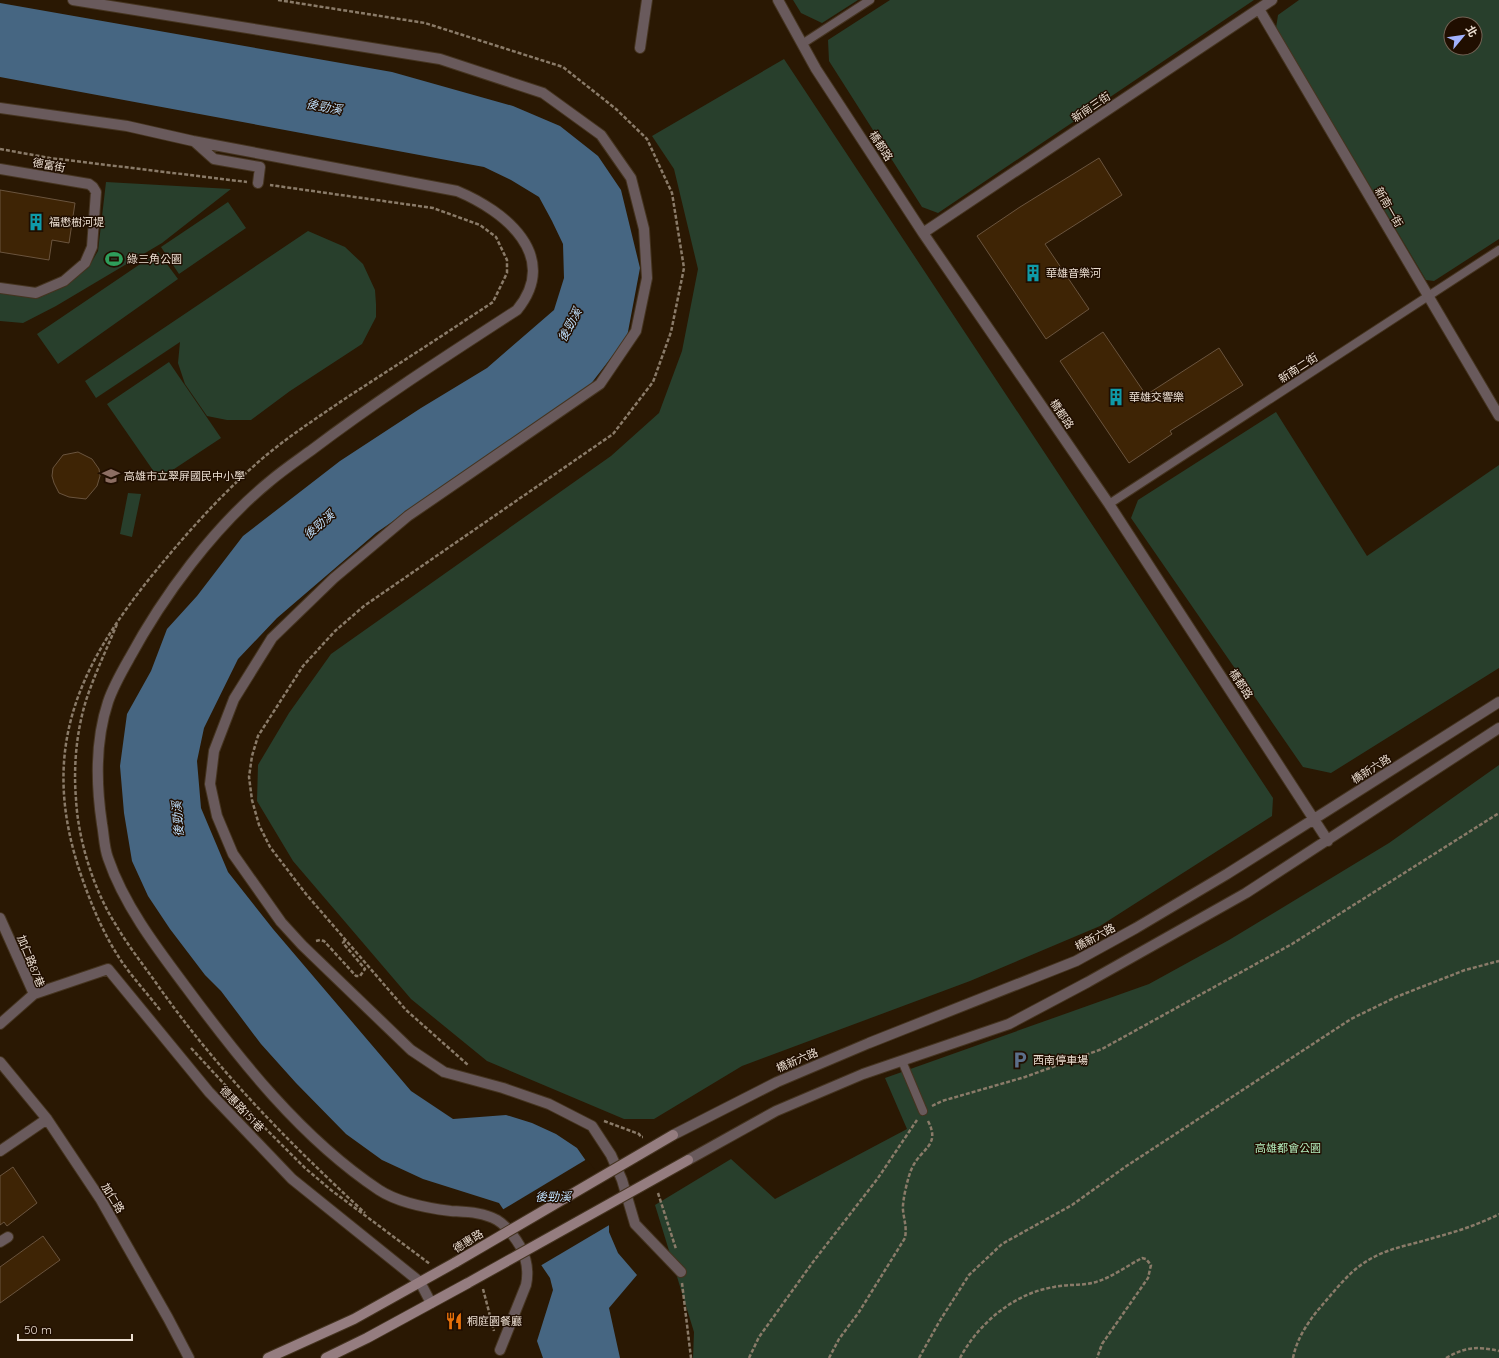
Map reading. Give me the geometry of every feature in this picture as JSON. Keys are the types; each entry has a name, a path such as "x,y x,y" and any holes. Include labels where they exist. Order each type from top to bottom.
{"street":[{"path":"73,0 440,60 544,93 601,135 631,178 644,229 647,278 636,331 600,384 408,516 334,578 272,638 234,699 214,751 210,784 217,816 233,854 281,922 302,945 412,1050 444,1072 549,1104 592,1126 611,1156 619,1174 635,1224 681,1272"},
{"path":"640,48 647,0"},
{"name":"橋都路","path":"778,0 816,69 923,233 1109,504 1328,841"},
{"name":"新南三街","path":"923,233 1272,0"},
{"name":"新南一街","path":"1259,9 1499,416"},
{"path":"0,108 127,126 193,141 457,191 476,199 503,218 521,237 527,246 530,255 531,280 525,299 517,310 361,413 305,454 268,482 217,534 174,587 141,637 118,679 107,704 100,736 98,766 98,799 106,854 117,881 132,909 212,1022 286,1109 329,1150 383,1192 407,1203 441,1210 479,1214 496,1219 506,1227 514,1237 526,1259 528,1274 526,1285 500,1350"},
{"path":"193,141 214,159 260,168 258,183"},
{"name":"德富街","path":"0,169 89,184 96,192 92,246 85,263 64,281 36,293 0,288"},
{"name":"橋新六路","path":"673,1135 777,1082 869,1043 1076,961 1143,924 1315,819 1499,702"},
{"path":"326,1358 367,1338 468,1283 776,1111 863,1074 1015,1020 1108,971 1246,893 1328,841 1499,728"},
{"name":"加仁路87巷","path":"0,918 34,994 0,1024"},
{"name":"德惠路151巷","path":"34,994 108,969 209,1092 292,1179 420,1282 431,1302"},
{"name":"加仁路","path":"0,1062 47,1119 101,1200 189,1358"},
{"path":"0,1151 47,1119"},
{"name":"德惠路","path":"268,1358 354,1318 440,1271 673,1135"}],"lane":[{"path":"802,44 870,0"},
{"name":"新南二街","path":"1109,504 1499,250"},
{"path":"902,1061 923,1111"}],"path":[{"path":"278,0 425,23 563,67 616,109 647,140 672,193 684,268 671,332 653,382 613,434 358,611 334,632 303,666 258,736 252,756 249,777 252,800 259,825 270,847 306,894 406,1010 473,1069"},
{"path":"0,149 108,166 258,183 433,208 480,225 496,237 507,260 508,273 493,302 305,426 257,463 212,505 120,617 86,673 77,697 66,739 62,783 67,822 75,857 102,928 120,959 162,1013"},
{"path":"120,617 89,690 80,727 76,761 76,800 81,837 96,885 115,924 198,1041 236,1085 297,1149 377,1223"},
{"path":"749,1358 759,1337 813,1262 878,1178 923,1111 942,1101 1025,1077 1102,1049 1292,944 1499,813"},
{"path":"302,945 320,940 324,941 356,976 360,976 365,969 343,943 345,940"},
{"path":"919,1358 968,1275 1002,1244 1072,1205 1125,1167 1351,1019 1396,997 1465,970 1499,961"},
{"path":"185,1042 262,1125 305,1168 440,1271"},
{"path":"829,1358 839,1339 859,1312 905,1238 907,1231 903,1210 911,1169 933,1138 933,1131 923,1111"},
{"path":"602,1121 639,1134"},
{"path":"658,1193 677,1251"},
{"path":"1293,1358 1295,1347 1310,1319 1340,1284 1367,1261 1392,1248 1433,1238 1485,1221 1499,1214"},
{"path":"960,1358 977,1331 1021,1297 1040,1289 1096,1282 1142,1258 1146,1259 1151,1265 1148,1278 1102,1344 1097,1358"},
{"path":"681,1272 691,1358"},
{"path":"483,1289 500,1350"},
{"path":"1446,1358 1459,1350 1477,1347 1499,1351"}],"green space":[{"path":"793,0 858,0 822,23 801,13"},
{"path":"890,0 1254,0 938,213 922,207 829,61 828,40"},
{"path":"1299,0 1499,0 1499,239 1434,281 1426,280 1276,28 1278,15"},
{"path":"784,59 1273,798 1272,816 1100,926 970,981 742,1066 654,1119 624,1119 487,1061 411,999 293,861 257,801 258,765 289,713 331,654 611,456 659,413 682,351 698,269 674,169 652,136"},
{"name":"綠三角公園","path":"106,182 231,189 162,243 56,306 23,323 0,321 0,291 40,295 65,285 88,268 98,251"},
{"path":"228,202 246,228 179,274 161,247"},
{"path":"308,231 345,247 363,264 375,290 376,317 362,344 290,391 251,420 227,420 207,416 185,384 178,363 180,342 96,398 85,381"},
{"path":"158,252 178,279 58,364 37,334"},
{"path":"169,362 221,438 159,479 107,404"},
{"path":"1276,412 1367,556 1499,465 1499,668 1331,773 1303,767 1131,518 1138,500"},
{"path":"128,493 141,494 132,537 120,534"},
{"name":"高雄都會公園","path":"1499,765 1499,1358 693,1358 694,1332 655,1205 731,1159 775,1199 907,1129 885,1078 1149,984 1229,940 1389,843"}],"water":[{"name":"後勁溪","path":"0,3 392,72 513,106 560,126 598,156 621,190 640,268 627,337 590,385 376,533 277,618 238,659 204,728 197,761 201,808 228,872 273,929 411,1091 453,1119 506,1115 532,1123 556,1134 577,1148 598,1178 609,1207 609,1232 618,1253 637,1275 609,1308 620,1358 543,1358 537,1341 553,1290 550,1278 499,1203 423,1179 382,1160 346,1134 296,1083 261,1044 221,991 205,975 170,929 148,896 132,861 124,813 120,766 127,714 151,671 167,629 197,596 243,536 340,461 421,408 487,368 554,310 564,278 563,244 539,197 511,180 484,167 0,77"}],"pier":[{"path":"587,1159 600,1177 611,1207 611,1224 540,1266 502,1210"}],"building":[{"name":"華雄音樂河","path":"1099,158 1122,195 1045,244 1089,309 1046,339 977,236 1020,207"},
{"name":"福懋樹河堤","path":"0,190 75,203 69,243 52,240 49,260 0,252"},
{"name":"華雄交響樂","path":"1103,332 1146,395 1219,348 1243,385 1170,431 1172,434 1129,463 1060,361"},
{"path":"78,452 92,459 99,469 100,476 97,486 86,499 69,497 59,493 52,476 53,468 63,455"},
{"path":"13,1167 37,1203 7,1226 4,1222 0,1225 0,1176"},
{"path":"43,1236 60,1260 0,1303 0,1267"}],"place":[{"name":"福懋樹河堤","path":"36,222"},
{"name":"綠三角公園","path":"114,259"},
{"name":"華雄音樂河","path":"1033,273"},
{"name":"華雄交響樂","path":"1116,397"},
{"name":"高雄市立翠屏國民中小學","path":"111,476"},
{"name":"西南停車場","path":"1020,1060"},
{"name":"桐庭園餐廳","path":"454,1321"}]}
